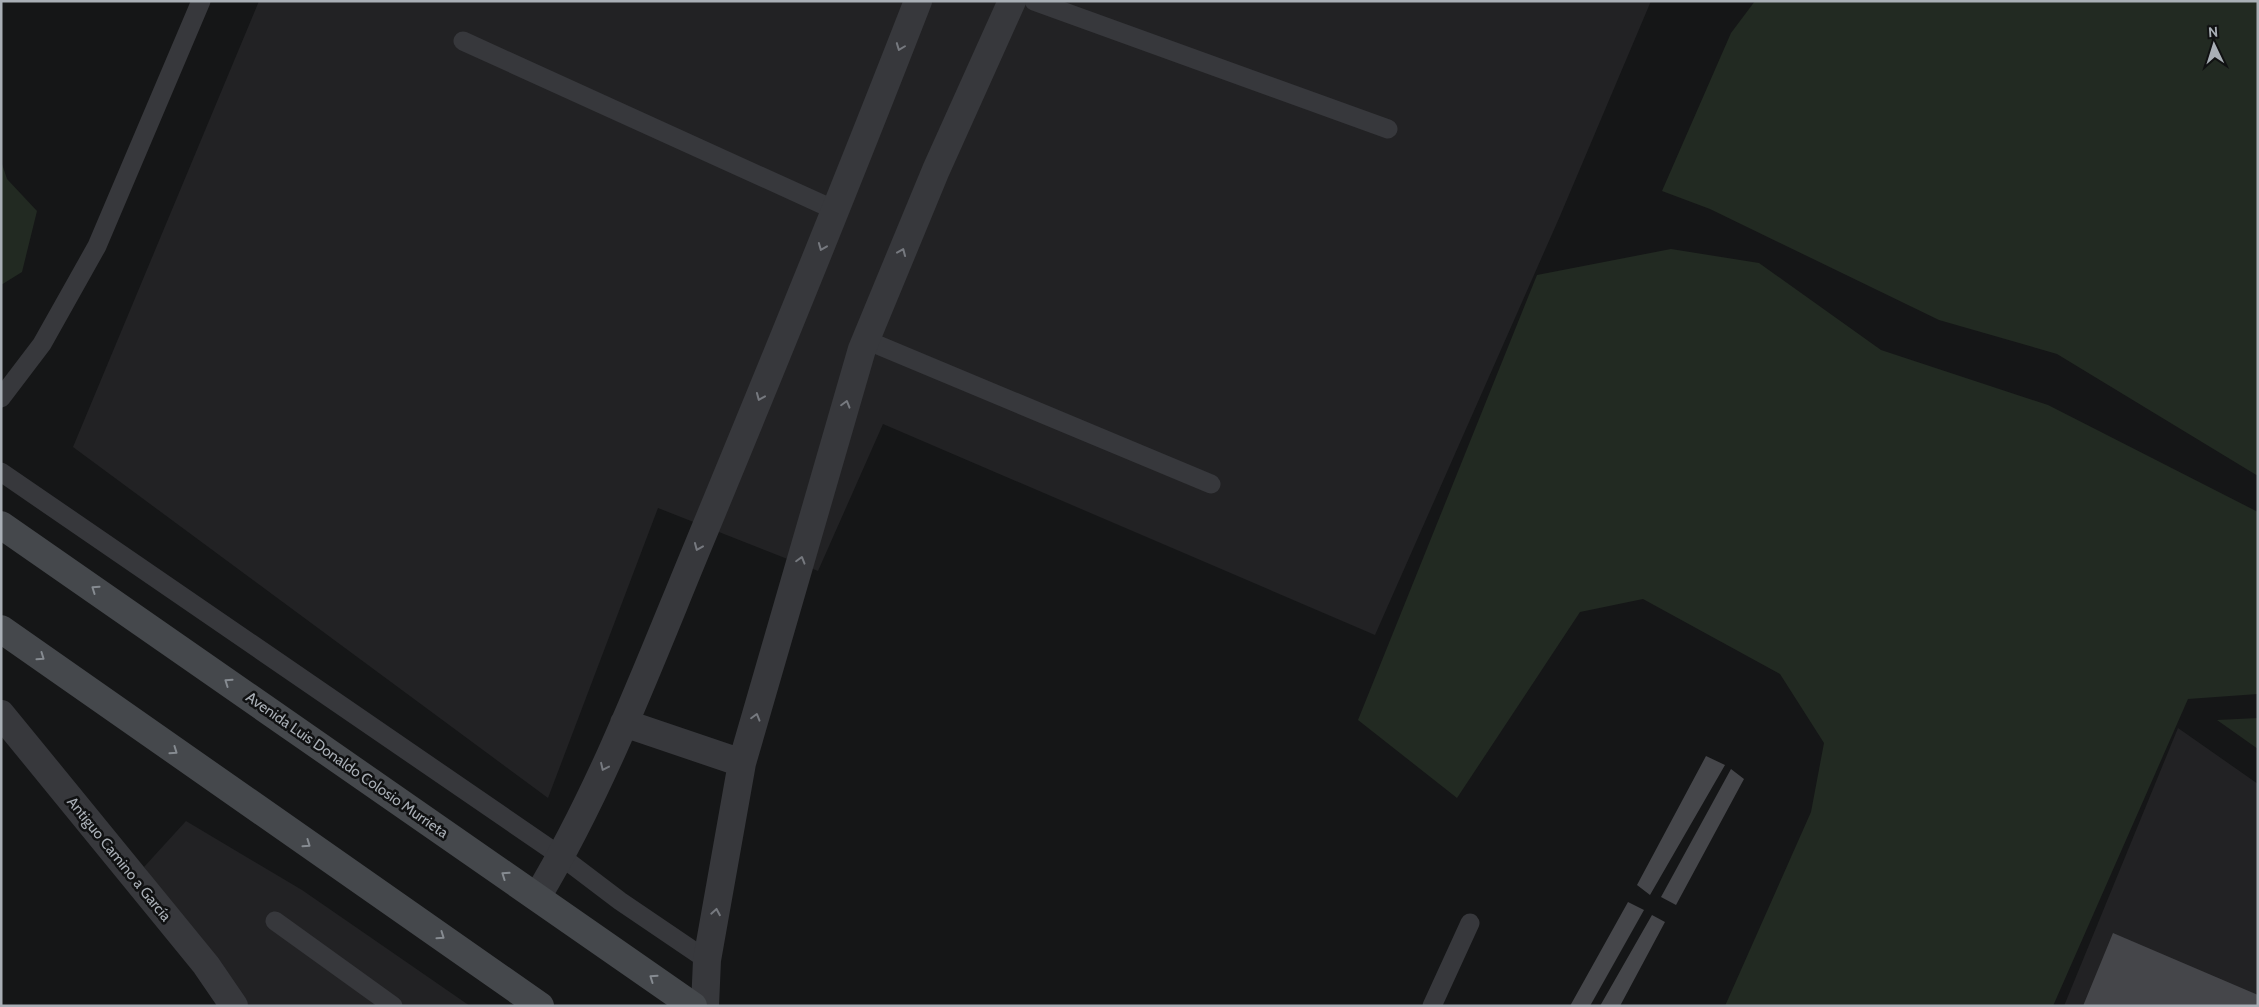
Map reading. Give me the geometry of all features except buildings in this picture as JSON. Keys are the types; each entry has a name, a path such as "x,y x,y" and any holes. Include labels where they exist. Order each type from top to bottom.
{"main road":[{"name":"Avenida Luis Donaldo Colosio Murrieta","path":"1,524 693,1006"},
{"path":"1,629 540,1006"}],"street":[{"path":"538,897 562,857 624,723 837,212 918,1"},
{"path":"705,1006 707,960 742,764 866,340 936,170 1012,1"},
{"name":"Antiguo Camino a García","path":"1,714 206,965 234,1006"},
{"path":"624,723 742,764"}],"lane":[{"path":"1,398 42,344 97,246 201,1"},
{"path":"1034,1 1388,129"},
{"path":"463,41 837,212"},
{"path":"866,340 1211,484"},
{"path":"1,472 562,857 620,901 707,960"},
{"path":"274,921 393,1006"},
{"path":"1432,1006 1470,923"}],"shaded area":[{"path":"259,1 1651,1 1560,216 1375,635 883,424 818,571 658,508 548,798 73,447"},
{"path":"1755,1 2258,1 2258,476 2057,354 1939,320 1710,209 1662,191 1731,33"},
{"path":"1,161 7,179 37,211 22,272 1,285"},
{"path":"1671,249 1759,263 1881,350 2048,405 2258,512 2258,694 2188,699 2053,1006 1725,1006 1811,812 1824,743 1780,674 1643,599 1580,612 1457,798 1358,720 1537,275"},
{"path":"2258,718 2258,749 2217,720"},
{"path":"2178,728 2258,784 2258,1006 2064,1006"},
{"path":"186,821 302,890 470,1006 245,1006 144,867"}]}
